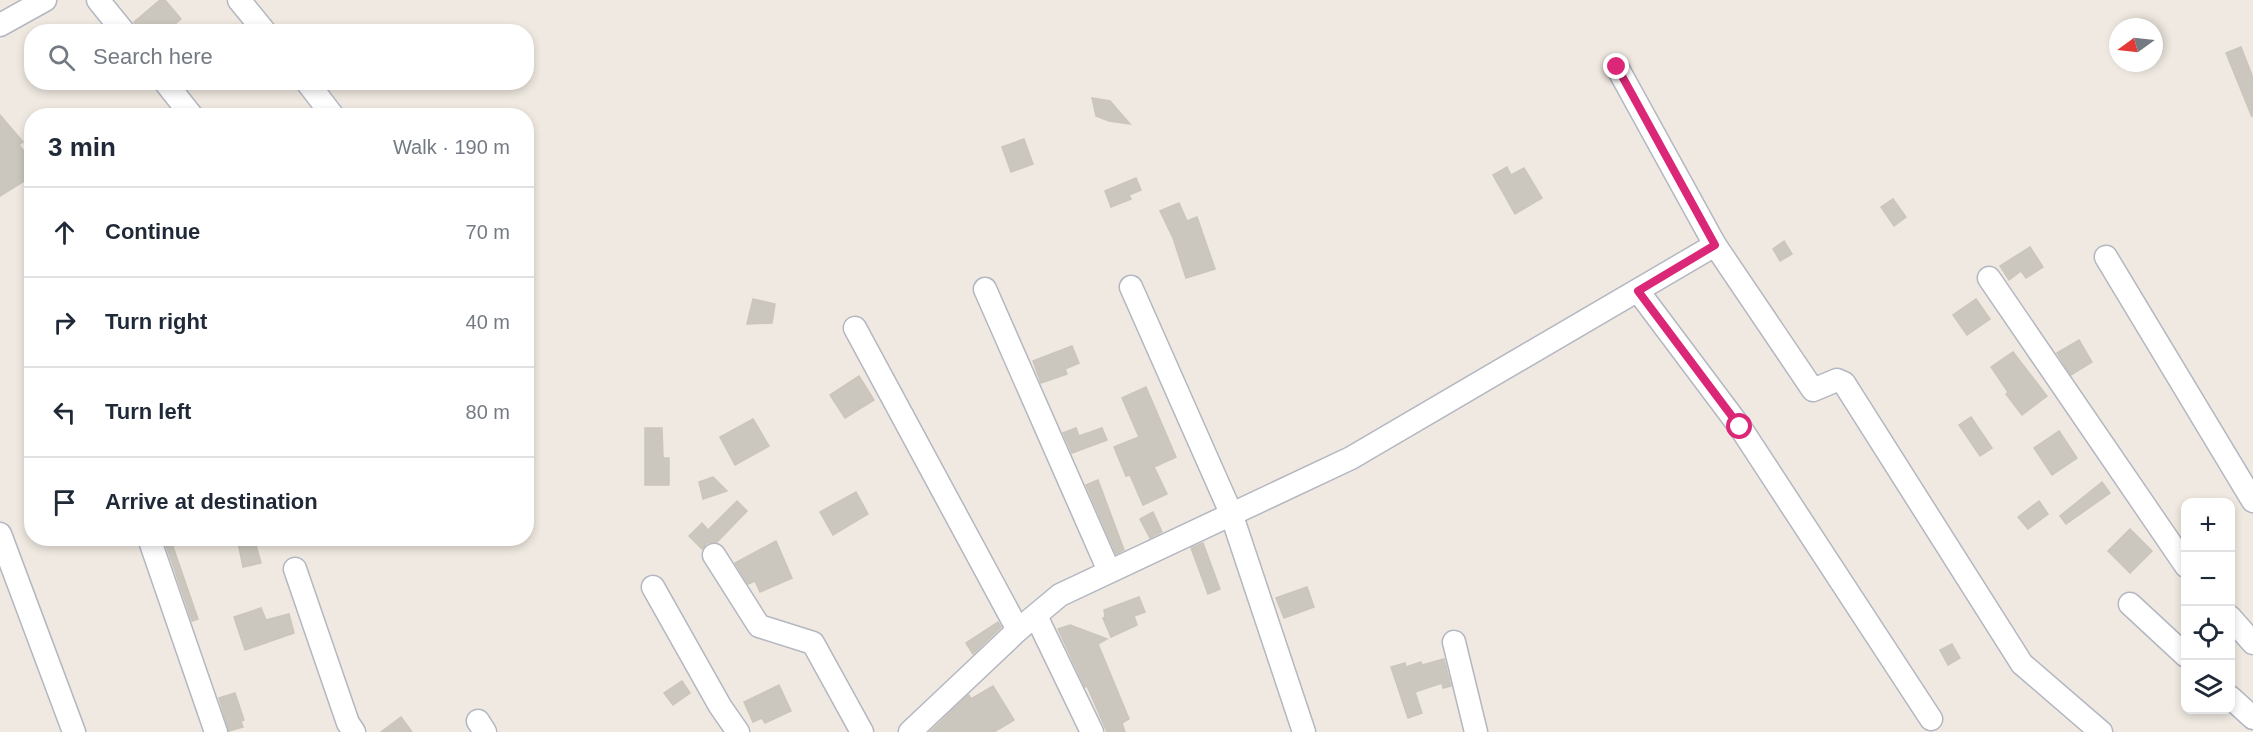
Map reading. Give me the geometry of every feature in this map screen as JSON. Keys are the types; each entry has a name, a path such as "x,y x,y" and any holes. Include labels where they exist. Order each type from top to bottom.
{"street":[{"path":"0,25 45,0"},
{"path":"98,0 117,24"},
{"path":"239,0 258,24"},
{"path":"1617,67 1715,245 1813,390 1837,380 1845,383 2022,664 2101,732"},
{"path":"171,90 186,108"},
{"path":"313,90 327,108"},
{"path":"910,732 1018,630 1060,595 1351,458 1715,245"},
{"path":"2106,257 2253,501"},
{"path":"1989,278 2181,559"},
{"path":"1131,287 1231,513 1304,732"},
{"path":"985,289 1109,571"},
{"path":"1638,291 1740,427 1931,719"},
{"path":"855,328 1018,630"},
{"path":"0,534 74,732"},
{"path":"151,546 216,732"},
{"path":"714,555 759,626 813,643 862,732"},
{"path":"295,569 348,723 354,732"},
{"path":"653,586 720,706 738,732"},
{"path":"2130,604 2181,651"},
{"path":"1036,616 1092,732"},
{"path":"2235,623 2253,643"},
{"path":"1454,642 1476,732"},
{"path":"2235,702 2253,718"}],"building":[{"path":"160,0 165,0 181,19 175,24 136,24 134,22"},
{"path":"2241,47 2253,78 2252,117 2226,53"},
{"path":"1092,98 1110,101 1130,124 1109,121 1096,116"},
{"path":"0,115 23,142 19,145 24,152 24,181 0,196"},
{"path":"1024,139 1033,164 1011,172 1002,147"},
{"path":"1507,167 1511,175 1524,168 1542,198 1515,214 1493,175"},
{"path":"1136,178 1141,190 1129,195 1131,199 1111,207 1105,191"},
{"path":"1893,199 1906,217 1894,226 1881,207"},
{"path":"1179,203 1187,221 1197,217 1215,269 1186,278 1173,238 1160,211"},
{"path":"1784,241 1792,254 1780,261 1773,249"},
{"path":"2030,247 2043,267 2026,278 2021,271 2009,280 2000,266"},
{"path":"753,299 775,304 772,323 747,324"},
{"path":"1976,299 1990,319 1967,335 1953,315"},
{"path":"2079,340 2092,362 2071,375 2057,353"},
{"path":"1072,346 1079,363 1065,369 1067,374 1041,383 1033,361"},
{"path":"2013,352 2047,396 2022,415 2006,394 2008,392 1991,367"},
{"path":"859,376 874,400 845,418 830,395"},
{"path":"1146,387 1176,457 1154,467 1167,494 1143,505 1130,475 1126,476 1114,447 1139,437 1122,398"},
{"path":"1971,417 1992,448 1980,456 1959,425"},
{"path":"753,419 769,446 735,465 720,437"},
{"path":"645,428 662,428 663,458 669,458 669,485 645,485"},
{"path":"1076,428 1079,436 1102,428 1107,440 1072,453 1063,433"},
{"path":"2059,431 2077,458 2052,475 2034,448"},
{"path":"713,477 727,491 703,499 699,482"},
{"path":"1098,480 1124,550 1116,554 1086,485"},
{"path":"2102,482 2110,493 2066,524 2060,516"},
{"path":"856,492 868,514 833,535 820,512"},
{"path":"737,501 747,511 717,542 707,543 702,549 689,536 702,523 708,530"},
{"path":"2039,501 2048,514 2028,529 2018,517"},
{"path":"1153,512 1162,532 1150,538 1140,519"},
{"path":"2130,529 2152,551 2130,573 2108,551"},
{"path":"776,541 792,578 760,592 755,581 748,584 735,563"},
{"path":"1203,543 1220,589 1208,594 1191,548"},
{"path":"166,546 173,546 198,619 192,621"},
{"path":"239,546 256,546 261,563 243,567"},
{"path":"1307,587 1314,607 1284,618 1276,598"},
{"path":"1139,597 1145,612 1134,616 1137,625 1111,637 1103,618 1105,617 1104,610"},
{"path":"261,608 266,620 289,614 294,633 245,650 234,617"},
{"path":"998,622 1001,627 973,654 966,643"},
{"path":"1070,625 1107,639 1098,644 1129,719 1122,723 1125,732 1107,732 1058,629"},
{"path":"1952,644 1960,658 1948,665 1940,650"},
{"path":"1444,659 1451,686 1443,688 1442,683 1415,692 1422,713 1408,718 1391,667 1405,663 1406,667 1421,662 1422,665"},
{"path":"682,681 690,693 673,705 664,693"},
{"path":"779,685 791,711 765,723 762,718 753,722 744,702"},
{"path":"993,686 1014,720 994,732 930,732 967,696 969,695 971,699"},
{"path":"235,693 244,720 241,721 243,727 229,731 219,698"},
{"path":"401,717 412,732 381,732"}],"route":[{"path":"1617,67 1715,245 1638,291 1740,427"}]}
